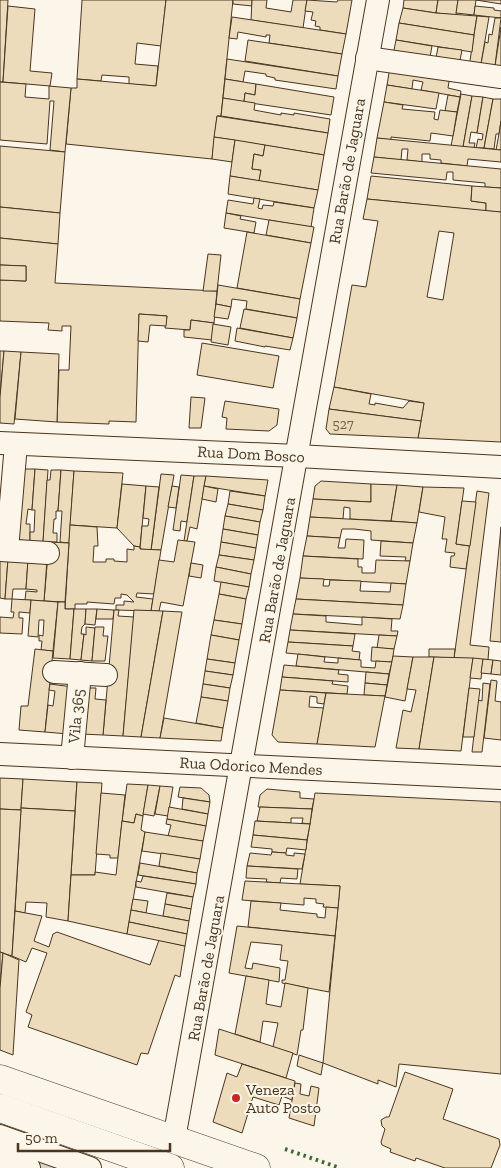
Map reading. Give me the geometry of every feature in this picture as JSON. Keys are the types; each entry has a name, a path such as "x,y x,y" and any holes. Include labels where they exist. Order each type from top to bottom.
{"main road":[{"path":"0,1079 256,1168"},
{"path":"0,1108 170,1168"}],"street":[{"name":"Rua Barão de Jaguara","path":"174,1139 378,0"},
{"path":"367,58 501,77"},
{"path":"8,444 4,550 48,553"},
{"name":"Rua Dom Bosco","path":"8,444 297,456 501,468"},
{"name":"Vila 365","path":"54,672 106,675"},
{"name":"Vila 365","path":"72,758 80,673"},
{"name":"Rua Odorico Mendes","path":"0,754 501,778"},
{"path":"0,1136 90,1168"},
{"path":"0,1158 29,1168"}],"building":[{"path":"0,0 8,0 3,82 0,82"},
{"path":"82,0 166,0 161,46 137,43 135,64 158,66 156,86 129,84 129,77 102,75 101,81 77,79"},
{"path":"166,0 233,0 221,116 217,116 212,159 66,144 71,88 77,88 77,79 156,86"},
{"path":"233,0 252,0 252,6 233,4"},
{"path":"252,0 267,0 266,8 291,12 293,0 307,0 303,28 251,20"},
{"path":"307,0 337,2 338,0 352,0 346,34 320,30 320,27 315,26 316,21 311,20 313,12 305,11"},
{"path":"404,0 438,0 436,13 403,8"},
{"path":"438,0 458,0 456,15 436,13"},
{"path":"458,0 476,0 474,15 456,13"},
{"path":"476,0 501,0 501,4"},
{"path":"8,6 35,9 30,71 52,73 50,86 3,82"},
{"path":"475,6 494,8 494,10 501,11 501,18 474,15"},
{"path":"403,8 477,16 474,35 399,23"},
{"path":"477,16 489,17 481,64 469,67"},
{"path":"232,17 346,34 342,54 269,43 270,35 266,35 266,37 238,32 237,39 229,38"},
{"path":"495,18 501,18 495,66 481,64 485,42 488,43 489,34 492,35"},
{"path":"399,23 474,35 472,52 396,40"},
{"path":"501,27 501,66 495,66"},
{"path":"248,40 342,54 338,76 245,61"},
{"path":"396,40 432,46 430,57 436,58 438,47 462,50 459,65 393,55"},
{"path":"227,59 338,76 336,89 275,80 275,78 266,76 266,74 245,71 243,82 225,79"},
{"path":"390,67 450,75 448,88 461,91 460,97 421,90 423,82 413,80 412,89 387,85"},
{"path":"225,79 256,84 255,95 245,93 244,102 223,98"},
{"path":"0,82 26,84 25,97 49,99 49,86 71,88 65,152 50,150 54,101 50,101 47,144 0,140"},
{"path":"256,84 334,97 331,115 244,102 245,93 255,95"},
{"path":"387,85 439,93 436,109 384,102"},
{"path":"461,94 472,96 463,147 451,146"},
{"path":"448,95 460,97 457,112 445,111"},
{"path":"472,96 483,97 477,133 471,132 469,143 475,143 474,148 463,147"},
{"path":"483,97 493,99 484,148 476,148 478,139 482,140 483,134 477,133"},
{"path":"223,98 255,103 254,110 281,115 281,113 294,115 294,113 330,119 328,133 221,116"},
{"path":"493,99 501,99 501,121 499,134 496,134 494,149 484,148"},
{"path":"384,102 403,105 402,109 435,112 434,119 438,120 440,110 457,112 453,136 431,133 430,141 391,137 391,140 377,138"},
{"path":"217,116 328,133 324,155 214,137"},
{"path":"501,121 501,150 496,150 499,134"},
{"path":"214,137 235,140 232,162 212,159"},
{"path":"377,138 501,150 501,162 468,159 467,166 441,163 441,160 430,159 430,154 422,154 422,162 407,160 408,149 402,149 401,160 374,157"},
{"path":"235,140 265,145 263,156 254,154 252,169 261,170 259,181 230,176"},
{"path":"265,145 324,155 318,190 259,181 261,170 252,169 254,154 263,156"},
{"path":"0,146 65,152 60,213 0,207"},
{"path":"374,157 501,169 501,188 485,187 485,183 453,180 453,172 447,172 446,180 371,173"},
{"path":"230,176 318,190 314,208 228,194"},
{"path":"371,176 472,186 471,201 486,203 486,211 367,199"},
{"path":"472,186 501,188 501,212 486,211 486,203 471,201"},
{"path":"254,198 260,199 258,208 262,209 263,205 273,206 274,202 314,208 311,227 226,213 228,200 253,204"},
{"path":"367,199 501,212 501,442 418,438 424,403 334,387 352,285 366,287 378,221 363,219","holes":["439,231 454,233 443,300 427,297"]},
{"path":"0,207 60,213 58,244 0,238"},
{"path":"226,213 241,216 240,219 256,222 254,233 224,228"},
{"path":"269,220 314,227 311,243 266,235"},
{"path":"247,232 311,243 300,299 237,288"},
{"path":"0,238 58,244 55,283 217,291 214,323 191,320 190,330 165,328 167,316 139,314 136,422 109,421 109,424 57,422 59,370 69,370 71,326 62,326 62,331 48,330 49,323 0,321 0,280 26,281 26,266 0,265"},
{"path":"208,254 221,255 217,291 203,291"},
{"path":"0,265 26,266 26,281 0,280"},
{"path":"218,285 300,299 297,318 246,309 247,301 232,299 231,307 216,304"},
{"path":"216,304 231,307 228,319 214,317"},
{"path":"244,309 297,318 293,338 240,328"},
{"path":"139,314 167,316 166,326 150,325 148,342 138,341"},
{"path":"191,320 214,323 212,340 184,337 184,330 190,330"},
{"path":"213,324 231,327 228,345 211,342"},
{"path":"237,328 293,338 290,350 235,341"},
{"path":"202,343 279,356 273,388 197,375"},
{"path":"0,351 4,351 0,397"},
{"path":"4,351 21,352 14,424 0,423"},
{"path":"21,352 59,354 57,422 15,419"},
{"path":"334,387 371,394 369,404 375,405 375,403 403,408 409,401 424,403 421,421 329,409"},
{"path":"191,397 205,398 201,428 189,428"},
{"path":"225,401 279,409 277,425 269,431 226,429 227,418 222,417"},
{"path":"329,409 421,421 418,438 330,434 326,429"},
{"path":"20,469 35,469 32,510 28,509 26,524 30,524 30,541 20,540 15,531"},
{"path":"35,469 48,470 43,542 30,541 30,532 34,532 35,510 32,510"},
{"path":"51,470 61,470 58,511 56,511 56,519 54,519 53,533 57,533 57,542 43,542 47,480 50,480"},
{"path":"61,470 74,471 69,543 60,542 62,511 58,511"},
{"path":"74,471 123,473 117,528 70,525"},
{"path":"161,474 174,475 161,550 151,550"},
{"path":"181,475 194,476 187,522 181,521 180,531 173,530"},
{"path":"194,476 206,476 197,529 190,527 187,541 184,541"},
{"path":"206,476 268,480 265,496 204,486"},
{"path":"321,481 371,484 371,502 313,499 315,486"},
{"path":"122,484 146,486 140,547 134,546 117,528"},
{"path":"371,484 397,485 391,521 350,519 350,508 344,507 343,519 310,517 313,499 371,502"},
{"path":"397,485 423,487 417,523 391,521"},
{"path":"146,486 159,487 151,550 140,549 142,526 148,526 149,519 143,518"},
{"path":"172,486 179,487 176,508 168,507"},
{"path":"204,486 218,489 216,502 202,499"},
{"path":"423,487 464,488 456,544 470,546 466,569 450,567 451,556 454,556 455,553 445,552 447,539 442,539 445,517 419,512"},
{"path":"230,491 265,496 263,510 228,504"},
{"path":"477,491 489,493 470,645 489,647 488,660 454,658"},
{"path":"462,501 476,502 470,546 456,544"},
{"path":"228,504 263,510 260,522 225,516"},
{"path":"225,516 260,522 258,535 223,529"},
{"path":"310,517 417,523 413,543 371,540 371,531 354,529 342,529 340,538 307,536"},
{"path":"70,525 97,527 98,546 94,546 93,562 106,562 106,559 114,559 114,561 127,562 127,549 134,550 134,546 140,547 140,549 161,550 154,594 137,593 136,597 153,599 151,611 116,610 116,605 124,605 124,601 134,602 127,595 121,594 121,598 115,598 114,604 87,602 87,604 75,604 75,609 65,609"},
{"path":"501,527 501,642 490,641"},
{"path":"223,529 258,535 256,548 221,542"},
{"path":"307,536 340,538 338,548 345,548 346,539 364,540 363,559 303,556"},
{"path":"178,540 195,542 183,606 161,602 159,611 151,611 159,560 174,562"},
{"path":"381,541 413,543 410,561 405,561 406,557 380,556"},
{"path":"49,542 69,543 65,602 44,601"},
{"path":"221,542 256,548 254,560 219,555"},
{"path":"219,555 254,560 251,574 216,567"},
{"path":"303,556 358,559 358,567 362,567 362,573 375,573 376,560 410,561 406,584 300,578"},
{"path":"0,558 8,559 5,599 0,598"},
{"path":"8,559 28,560 26,589 13,589 12,599 5,599"},
{"path":"28,560 47,560 44,601 25,600 26,591 37,592 37,590 26,589"},
{"path":"191,563 203,565 201,578 189,576"},
{"path":"216,567 251,574 249,587 214,581"},
{"path":"300,578 324,579 323,586 329,586 330,580 361,581 360,591 390,592 391,583 406,584 403,605 296,599"},
{"path":"221,582 249,587 246,599 219,594"},
{"path":"219,594 246,599 242,624 214,620"},
{"path":"12,599 31,600 30,613 19,612 19,618 23,618 22,634 0,633 0,617 13,618 14,612 11,612"},
{"path":"296,599 403,605 400,619 293,614"},
{"path":"31,600 58,602 53,651 41,650 42,641 39,641 39,635 43,636 44,620 39,620 38,637 28,636"},
{"path":"58,602 65,602 65,609 74,609 70,659 53,658"},
{"path":"74,609 86,609 85,624 82,627 81,634 84,634 81,660 70,659"},
{"path":"86,609 97,609 95,625 85,624"},
{"path":"97,609 114,610 113,619 96,619"},
{"path":"114,610 119,610 118,616 134,617 123,736 103,735"},
{"path":"134,610 163,611 141,737 123,736"},
{"path":"163,611 182,612 160,738 141,737"},
{"path":"293,614 326,616 326,622 362,625 362,617 392,619 391,631 398,631 397,636 290,630"},
{"path":"214,620 242,624 239,640 211,635"},
{"path":"86,627 95,628 92,661 81,660"},
{"path":"95,627 104,627 103,636 108,636 105,661 92,661"},
{"path":"290,630 355,634 353,646 288,642"},
{"path":"211,635 239,640 235,663 207,659"},
{"path":"379,635 397,636 394,649 377,648"},
{"path":"288,642 353,646 352,651 360,652 359,660 286,653"},
{"path":"372,647 394,649 392,662 371,661"},
{"path":"35,649 53,651 45,732 19,730 21,706 28,706"},
{"path":"429,649 455,649 454,658 429,657"},
{"path":"298,654 325,657 324,662 338,663 338,658 361,660 361,667 375,668 376,661 392,662 389,674 296,666"},
{"path":"393,656 413,657 405,701 385,697"},
{"path":"413,657 434,657 419,749 396,748 403,710 411,712 416,690 407,689"},
{"path":"434,657 473,658 461,751 419,749"},
{"path":"473,658 483,659 481,679 470,678"},
{"path":"207,659 235,663 233,675 205,671"},
{"path":"483,659 493,660 491,674 481,673"},
{"path":"493,660 501,661 501,675 491,674"},
{"path":"284,665 339,670 338,674 348,675 348,682 282,677"},
{"path":"205,671 233,675 230,688 203,684"},
{"path":"366,672 389,674 387,685 365,683"},
{"path":"282,677 333,681 332,684 348,686 347,694 280,690"},
{"path":"491,680 497,681 495,701 501,702 501,740 484,738"},
{"path":"365,683 387,685 385,696 364,695"},
{"path":"483,683 490,684 482,752 472,752 478,700 482,701"},
{"path":"50,684 73,687 68,734 45,732 48,705 53,706 55,691 49,690"},
{"path":"203,684 230,688 228,701 201,697"},
{"path":"84,688 96,688 95,699 106,700 103,735 81,734"},
{"path":"469,688 480,689 474,737 463,737"},
{"path":"280,690 326,693 324,704 317,703 317,697 310,696 309,707 324,708 317,744 278,742 272,735"},
{"path":"326,693 385,696 375,747 317,744"},
{"path":"201,697 228,701 223,728 196,723"},
{"path":"164,718 223,728 221,741 160,738"},
{"path":"0,778 23,779 21,810 0,809"},
{"path":"23,779 77,782 75,811 21,808"},
{"path":"77,782 102,783 95,875 71,875"},
{"path":"127,784 148,785 143,816 136,814 134,823 122,821"},
{"path":"148,785 160,786 154,816 143,814"},
{"path":"160,786 173,787 168,816 155,814"},
{"path":"180,787 201,788 209,795 210,802 178,797"},
{"path":"267,789 300,792 300,798 314,799 312,809 258,807 260,795"},
{"path":"101,793 125,795 118,858 110,858 110,855 96,854"},
{"path":"315,793 501,802 501,1074 399,1064 396,1087 378,1080 378,1084 323,1063 340,886 300,884"},
{"path":"183,798 210,802 208,814 182,809"},
{"path":"169,807 208,814 206,826 167,819"},
{"path":"260,807 312,809 310,824 302,823 303,818 291,818 291,823 257,821"},
{"path":"21,808 75,811 68,921 46,917 47,903 26,902 25,913 15,911"},
{"path":"0,809 21,810 12,956 0,952"},
{"path":"136,814 143,816 141,830 145,832 127,934 68,921 71,875 95,875 95,872 116,875 122,821 134,823"},
{"path":"167,819 206,826 203,841 168,836 171,825 166,824"},
{"path":"255,821 310,824 307,840 253,835"},
{"path":"145,832 203,841 200,859 142,851"},
{"path":"253,835 307,840 306,850 287,848 286,853 272,852 272,849 251,847"},
{"path":"272,852 286,853 286,855 294,856 294,853 305,854 302,869 247,866 250,853 271,855"},
{"path":"161,853 200,859 197,873 159,866"},
{"path":"140,863 197,873 196,884 138,875"},
{"path":"247,866 298,869 297,879 281,878 280,883 266,882 267,879 246,878"},
{"path":"143,876 196,884 193,897 136,887 136,881 141,882"},
{"path":"245,881 340,886 338,908 323,907 324,904 316,903 316,899 304,898 304,905 242,900"},
{"path":"167,893 193,897 191,909 165,904"},
{"path":"133,899 148,901 146,913 131,910"},
{"path":"251,901 281,903 280,910 317,914 317,917 325,918 326,907 338,908 335,936 248,927"},
{"path":"165,904 191,909 189,921 163,916"},
{"path":"131,910 189,921 187,934 129,922"},
{"path":"15,911 42,916 34,941 49,947 53,934 57,932 150,965 159,940 185,946 180,977 175,975 148,1054 141,1053 137,1065 28,1027 32,1015 26,1012 47,953 32,948 26,962 12,956"},
{"path":"129,922 187,934 185,946 127,934"},
{"path":"237,926 335,936 329,992 282,983 282,980 285,980 288,961 280,960 282,945 251,942 245,968 252,969 253,963 280,968 279,982 229,973"},
{"path":"0,952 3,953 0,988"},
{"path":"3,953 19,960 13,1055 0,1050 0,988"},
{"path":"246,976 269,980 266,1004 281,1007 285,983 308,988 303,1030 301,1030 297,1055 273,1047 278,1023 263,1021 260,1042 235,1034"},
{"path":"219,1029 293,1053 286,1078 215,1055"},
{"path":"299,1055 323,1063 321,1075 297,1066"},
{"name":"Veneza Auto Posto","path":"242,1064 295,1081 292,1100 282,1096 279,1105 253,1097 242,1133 213,1122 227,1073 237,1077"},
{"path":"405,1072 453,1089 443,1119 499,1139 500,1145 491,1168 445,1168 416,1158 415,1161 390,1152 391,1149 382,1145 381,1142 385,1129 382,1126 381,1120 389,1117"},
{"path":"295,1083 301,1084 300,1094 309,1096 311,1086 319,1088 314,1126 289,1118"}],"waterway":[{"path":"0,1149 55,1168"}],"hedge":[{"path":"285,1149 340,1168"}],"place":[{"name":"Veneza Auto Posto","path":"236,1098"}]}
